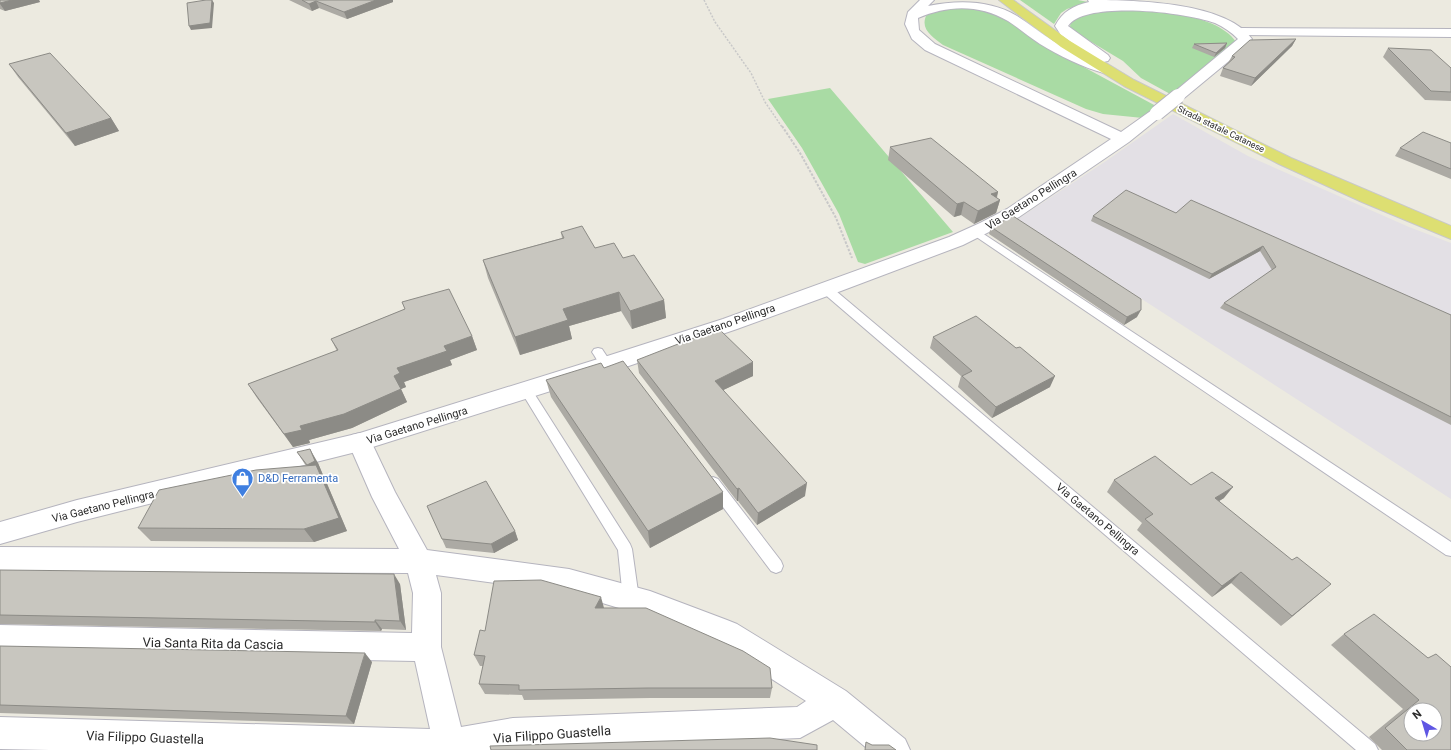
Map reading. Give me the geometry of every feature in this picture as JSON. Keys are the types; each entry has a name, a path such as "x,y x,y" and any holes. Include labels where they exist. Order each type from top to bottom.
{"main road":[{"name":"Strada statale Catanese","path":"1006,0 1040,27 1129,83 1285,161 1451,233"}],"street":[{"path":"928,0 923,3 914,15 911,26 913,34 918,39 930,47 1123,138"},
{"path":"1094,0 1170,8 1218,20 1242,32 1451,33"},
{"path":"914,15 942,4 958,2 982,5 1009,16 1052,45 1107,70"},
{"path":"1122,3 1087,6 1074,11 1064,18 1061,26 1066,32 1107,60 1129,83"},
{"name":"Via Gaetano Pellingra","path":"0,533 77,512 360,442 526,390 614,365 956,241 1013,213 1123,138 1178,96 1236,48 1245,39 1242,32"},
{"path":"360,442 385,497 419,562 427,593 426,648 450,748"},
{"path":"0,559 419,562 569,581 650,604 727,634 835,702 894,750"},
{"name":"Via Santa Rita da Cascia","path":"0,639 426,648"},
{"name":"Via Filippo Guastella","path":"0,733 450,748 513,734 800,722 835,702"}],"lane":[{"path":"976,232 1451,550"},
{"name":"Via Gaetano Pellingra","path":"826,289 1369,750"},
{"path":"526,390 625,549 631,598"},
{"path":"705,472 776,566"}],"path":[{"path":"704,0 715,22 751,73 765,102 800,153 836,218 853,260 858,277"}],"shaded area":[{"path":"1173,114 1248,156 1409,227 1451,243 1451,499 1018,219 1106,161"}],"green space":[{"path":"1020,0 1078,0 1088,2 1067,9 1061,13 1054,24"},
{"path":"965,4 1004,17 1041,44 1156,106 1143,118 1103,114 1086,109 943,45 928,32 925,24 927,14"},
{"path":"1100,7 1173,13 1193,17 1211,23 1226,31 1236,42 1172,95 1141,78 1123,61 1073,31 1070,27 1071,22 1077,16 1081,13"},
{"path":"830,88 953,232 865,264 858,262 839,214 802,148 768,99"}],"building":[{"path":"0,0 12,0 0,3"},
{"path":"212,0 210,23 189,26 187,3"},
{"path":"302,0 376,0 344,12 316,1 309,4"},
{"path":"1296,39 1255,78 1223,68 1235,57 1232,56 1250,40"},
{"path":"1227,43 1216,53 1194,44"},
{"path":"1388,48 1431,50 1451,68 1451,92 1431,91"},
{"path":"50,53 111,118 66,133 9,64"},
{"path":"1423,132 1451,143 1451,169 1400,148"},
{"path":"931,138 998,192 991,194 1000,200 978,211 964,202 957,204 890,147"},
{"path":"1126,190 1176,213 1191,200 1451,315 1451,417 1224,303 1276,267 1263,246 1212,274 1093,216"},
{"path":"1013,216 1141,299 1141,310 1127,317 991,227"},
{"path":"582,226 595,248 614,243 623,258 634,255 664,300 630,311 619,292 563,309 568,320 515,337 483,260 564,238 561,232"},
{"path":"449,289 472,336 444,346 447,351 397,368 400,373 394,376 401,389 344,414 300,426 302,430 284,434 248,384 338,350 331,339 405,309 402,302"},
{"path":"976,316 1016,348 1020,347 1055,376 996,407 962,376 972,371 933,337"},
{"path":"714,330 720,330 753,362 715,381 807,483 758,513 739,488 737,489 637,360"},
{"path":"623,361 723,492 648,531 546,380 601,363 604,368"},
{"path":"310,449 315,461 307,465 297,452"},
{"path":"1155,456 1191,485 1212,472 1233,487 1215,498 1292,560 1297,557 1331,584 1292,616 1241,572 1222,586 1145,519 1153,514 1114,480"},
{"path":"316,465 339,518 304,529 138,528 159,490 256,470"},
{"path":"486,481 515,531 491,544 442,539 427,506"},
{"path":"0,570 394,574 400,621 375,620 375,622 0,615"},
{"path":"541,580 601,597 595,608 646,608 743,651 770,668 772,688 519,690 519,685 479,684 485,656 474,655 480,630 485,631 494,581"},
{"path":"1374,614 1428,658 1436,654 1451,667 1451,750 1407,750 1385,728 1403,713 1403,742 1443,742 1443,702 1417,702 1419,700 1344,634"},
{"path":"0,646 365,653 346,716 0,705"},
{"path":"770,738 817,745 817,750 491,750 490,746"},
{"path":"866,742 872,745 889,745 896,750 865,750"}],"place":[{"name":"D&D Ferramenta","path":"242,498"}]}
